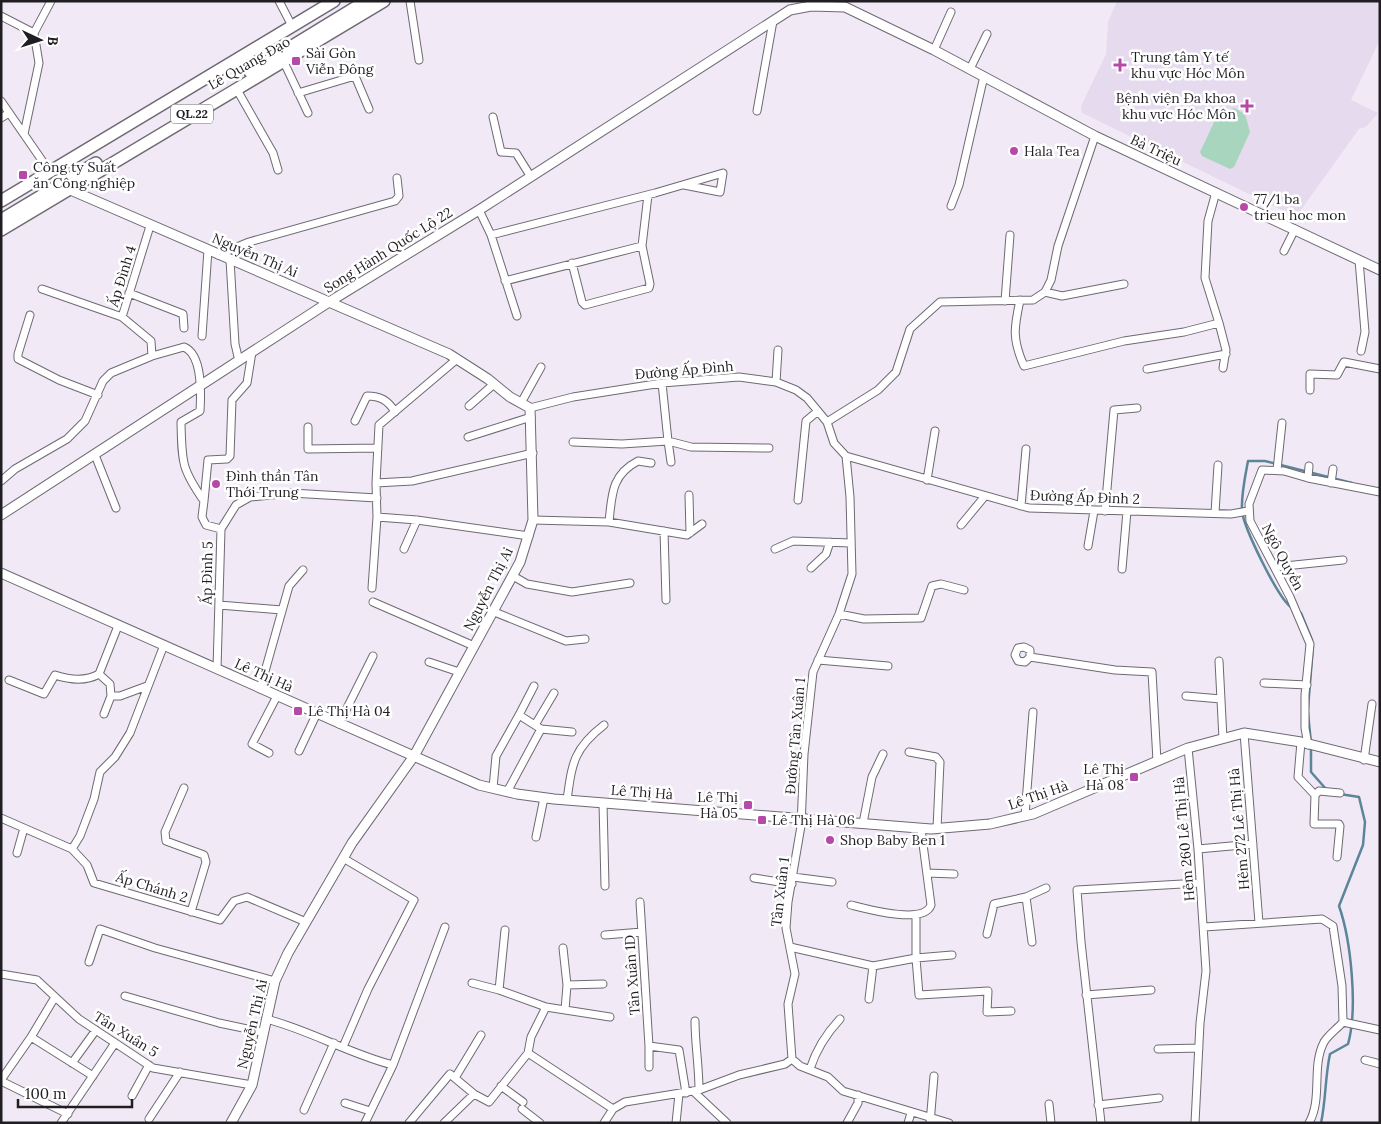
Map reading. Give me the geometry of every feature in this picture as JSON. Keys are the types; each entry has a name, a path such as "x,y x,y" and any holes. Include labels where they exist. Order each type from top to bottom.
{"highway":[{"name":"Lê Quang Đạo","path":"1,201 48,169 290,22 319,1"},
{"name":"Lê Quang Đạo","path":"290,22 334,1"},
{"name":"Lê Quang Đạo","path":"1,220 64,187 236,88 366,1"},
{"name":"Lê Quang Đạo","path":"1,230 64,187 281,57 384,1"},
{"name":"Lê Quang Đạo","path":"1,194 48,169"}],"street":[{"path":"24,134 39,63 34,34 51,1"},
{"path":"279,1 290,22"},
{"path":"410,1 420,60"},
{"path":"790,6 844,4"},
{"name":"Bà Triệu","path":"844,4 1095,136 1295,228 1380,270"},
{"name":"Song Hành Quốc Lộ 22","path":"1,515 329,302 479,210 773,21 790,6"},
{"path":"934,50 951,12"},
{"path":"1,16 34,34"},
{"path":"757,111 773,21"},
{"path":"970,69 987,34"},
{"path":"281,57 308,113"},
{"path":"298,94 355,76 369,109"},
{"path":"951,206 959,185 984,76"},
{"path":"236,88 273,153 278,170"},
{"path":"2,102 48,169"},
{"path":"1,118 9,112"},
{"path":"493,117 501,152 516,153 531,177"},
{"path":"846,456 834,443 827,422 878,390 896,372 910,329 940,302 1033,300 1045,292 1051,280 1058,246 1095,136"},
{"path":"491,235 648,195 723,173 720,192 684,185"},
{"path":"218,255 249,242 395,202 399,196 397,178"},
{"name":"Nguyễn Thị Ai","path":"64,187 457,359 521,403 530,412 534,520 513,576 492,611 414,756 343,858 275,981 262,1032 252,1085 231,1123"},
{"path":"1216,192 1208,221 1205,278 1219,323 1226,354 1223,368"},
{"path":"572,264 582,302 585,304 645,291 650,284 642,246 648,195"},
{"path":"479,210 491,235 517,316"},
{"name":"Ấp Đình 4","path":"150,226 122,317 151,341 152,356"},
{"path":"1284,251 1295,228"},
{"path":"1005,301 1010,235"},
{"path":"505,281 642,246"},
{"path":"202,336 208,250"},
{"path":"230,260 234,344 239,361"},
{"path":"1359,260 1365,332 1361,351"},
{"path":"1045,292 1062,296 1124,284"},
{"path":"42,290 122,317"},
{"path":"130,294 182,314 184,328"},
{"path":"1020,300 1014,328 1018,352 1024,366 1124,341 1184,332 1219,323"},
{"path":"30,315 22,338 18,359 60,380 98,395"},
{"path":"1,481 14,469 67,440 85,421 103,381 111,373 152,356 167,354 179,347 189,349 195,359 202,386 200,411 181,422 182,462 188,478 204,501"},
{"path":"776,382 778,350"},
{"path":"221,529 206,525 202,518 208,460 227,459 230,456 232,400 247,383 252,352"},
{"path":"1147,369 1226,354"},
{"path":"372,588 377,517 376,483 379,425 457,359"},
{"path":"1310,390 1310,374 1337,375 1344,362 1380,369"},
{"path":"521,403 541,367"},
{"name":"Đường Ấp Đình","path":"468,437 573,397 662,382 739,377 776,382 796,390 827,422"},
{"path":"662,382 671,462"},
{"path":"469,406 494,384"},
{"path":"355,421 367,396 378,396 390,403 395,412"},
{"path":"1106,511 1114,410 1137,408"},
{"path":"798,500 806,420 818,411"},
{"path":"1282,423 1278,469 1308,477 1332,476 1380,492"},
{"path":"308,427 308,449 378,448"},
{"path":"927,480 935,431"},
{"path":"573,442 622,444 668,442 692,447 769,448"},
{"path":"1021,506 1026,449"},
{"path":"376,483 412,481 533,453"},
{"path":"95,455 116,508"},
{"name":"Đường Ấp Đình 2","path":"846,456 1021,506 1094,511 1231,514 1244,511"},
{"name":"Đường Tân Xuân 1","path":"802,818 808,708 813,672 839,614 852,574 850,497 846,456"},
{"path":"609,522 612,495 622,471 638,461 651,463"},
{"path":"1215,513 1218,465"},
{"path":"1308,477 1309,466"},
{"name":"Ngô Quyền","path":"1278,469 1262,470 1249,504 1244,511 1290,597 1310,644 1303,684 1306,728 1305,743 1298,777 1315,795"},
{"name":"Ấp Đình 5","path":"217,669 221,529 236,505 250,497 291,493 377,498"},
{"path":"689,494 690,533"},
{"path":"961,525 985,496"},
{"path":"1088,546 1094,511"},
{"path":"1122,569 1127,511"},
{"path":"377,517 417,520 529,536"},
{"path":"404,549 417,520"},
{"path":"534,520 609,522 664,531 690,533 702,524"},
{"path":"664,531 666,600"},
{"path":"775,549 793,541 851,543"},
{"path":"811,568 826,554 830,542"},
{"path":"1274,567 1343,560"},
{"path":"260,689 289,586 303,570"},
{"name":"Lê Thị Hà","path":"1,574 479,785 544,798 937,829 990,824 1025,816 1054,806 1188,748 1244,733 1305,743 1364,760"},
{"path":"513,576 527,584 572,592 630,582"},
{"path":"839,614 864,619 921,618 932,586 941,584 964,590"},
{"path":"374,602 474,646"},
{"path":"219,605 282,610"},
{"path":"492,611 566,642 585,639"},
{"path":"9,680 44,694 55,675 70,680 89,679 98,674 118,626"},
{"path":"72,849 80,836 94,799 100,772 115,757 130,733 164,645"},
{"path":"339,724 373,656"},
{"path":"1030,657 1116,670 1152,672 1157,761"},
{"path":"818,660 888,666"},
{"path":"1219,661 1222,739"},
{"path":"430,662 459,672"},
{"path":"98,674 110,684 111,696 104,714"},
{"path":"1264,683 1303,684"},
{"path":"111,696 120,696 147,686"},
{"path":"493,788 496,756 534,686"},
{"path":"507,792 554,693"},
{"path":"270,753 252,744 277,696"},
{"path":"1186,696 1221,699"},
{"path":"1372,704 1364,760 1380,762"},
{"path":"1025,816 1033,712"},
{"path":"299,751 317,713"},
{"path":"519,715 538,727 572,732"},
{"path":"567,800 571,770 577,755 586,739 604,725"},
{"name":"Hẻm 272 Lê Thị Hà","path":"1244,733 1259,923"},
{"name":"Hẻm 260 Lê Thị Hà","path":"1188,748 1198,849 1206,971 1195,1123"},
{"path":"909,752 936,757 940,762 937,829"},
{"path":"863,823 872,777 883,754"},
{"path":"184,788 166,832 166,841 204,855 206,862 191,912"},
{"path":"1338,858 1340,826 1338,824 1314,824 1315,795 1320,790 1340,794"},
{"path":"536,837 544,798"},
{"path":"604,803 605,886"},
{"name":"Ấp Chánh 2","path":"1,818 72,849 87,865 94,883 220,920 234,901 247,897 306,922"},
{"name":"Tân Xuân 1","path":"792,1059 788,1004 795,974 786,928 802,818"},
{"path":"17,852 24,828"},
{"path":"851,906 887,913 916,914 927,912 932,905 921,829"},
{"path":"1198,849 1252,844"},
{"path":"343,858 414,900 368,989 343,1046"},
{"path":"927,873 954,874"},
{"path":"754,878 832,882"},
{"path":"1101,1123 1086,995 1077,890 1087,891 1200,883"},
{"path":"988,934 994,904 1026,896 1046,888"},
{"path":"1026,896 1032,942"},
{"name":"Tân Xuân 1D","path":"640,902 649,1067"},
{"path":"916,914 916,958 919,995 988,991 987,1012 1011,1011"},
{"path":"1204,927 1322,919 1333,926 1348,1023"},
{"path":"365,1123 393,1065 445,927"},
{"path":"89,962 100,929 155,948 275,981"},
{"path":"499,990 505,930"},
{"path":"605,935 642,932"},
{"path":"790,947 874,966 916,958 952,956"},
{"path":"563,948 567,985 565,1010"},
{"path":"869,999 874,966"},
{"name":"Tân Xuân 5","path":"1,974 37,980 79,1019 149,1065 252,1085"},
{"path":"472,983 499,990 546,1007 610,1017"},
{"path":"567,985 603,984"},
{"path":"1086,995 1151,990"},
{"path":"125,996 211,1021 262,1032"},
{"path":"55,997 1,1081 68,1114"},
{"path":"409,1123 450,1074 474,1094 489,1102 528,1054 531,1037 546,1007"},
{"path":"266,1019 294,1026 393,1065"},
{"path":"810,1070 815,1053 829,1031 840,1019"},
{"path":"676,1123 699,1061 695,1038 695,1021"},
{"path":"1309,1123 1316,1106 1320,1051 1329,1035 1348,1023 1380,1030"},
{"path":"72,1063 96,1030"},
{"path":"455,1078 481,1035"},
{"path":"30,1038 93,1076"},
{"path":"61,1123 115,1043"},
{"path":"304,1110 334,1043"},
{"path":"649,1046 679,1050 689,1092 727,1123"},
{"path":"1158,1049 1199,1048"},
{"path":"528,1054 613,1109"},
{"path":"604,1123 613,1109 625,1102 689,1092 739,1075 785,1064 792,1059 800,1066 828,1077 843,1091 930,1120 949,1123"},
{"path":"1365,1060 1380,1064"},
{"path":"132,1096 149,1065"},
{"path":"149,1120 180,1072"},
{"path":"930,1120 934,1076"},
{"path":"501,1086 540,1123"},
{"path":"444,1123 474,1094"},
{"path":"847,1123 858,1103 858,1095"},
{"path":"1098,1104 1159,1098"},
{"path":"345,1103 370,1111"},
{"path":"1049,1104 1051,1123"},
{"path":"908,1123 911,1113"}],"shaded area":[{"name":"Bệnh viện Đa khoa khu vực Hóc Môn","path":"1117,1 1380,1 1380,40 1351,100 1378,113 1366,127 1359,129 1296,217 1082,113 1081,106 1106,54 1108,22"}],"green space":[{"path":"1234,108 1245,114 1250,132 1234,167 1230,169 1202,156 1200,152 1217,116"}],"waterway":[{"path":"1292,608 1271,578 1244,520 1242,499 1248,461 1265,461 1352,483"},
{"path":"1301,613 1312,640"},
{"path":"1308,708 1313,646"},
{"path":"1308,713 1311,743"},
{"path":"1311,748 1311,772 1326,789"},
{"path":"1321,1123 1330,1054 1348,1044 1351,1029 1352,975 1347,937 1339,906 1363,845 1365,822 1359,797 1340,794"}],"place":[{"name":"Sài Gòn Viễn Đông","path":"296,61"},
{"name":"Trung tâm Y tế khu vực Hóc Môn","path":"1120,65"},
{"name":"Bệnh viện Đa khoa khu vực Hóc Môn","path":"1247,106"},
{"name":"Hala Tea","path":"1014,151"},
{"name":"Công ty Suất ăn Công nghiệp","path":"23,175"},
{"name":"77/1 ba trieu hoc mon","path":"1244,207"},
{"name":"Đình thần Tân Thới Trung","path":"216,484"},
{"name":"Lê Thị Hà 04","path":"298,711"},
{"name":"Lê Thị Hà 08","path":"1134,777"},
{"name":"Lê Thị Hà 05","path":"748,805"},
{"name":"Lê Thị Hà 06","path":"762,820"},
{"name":"Shop Baby Ben 1","path":"830,840"}]}
